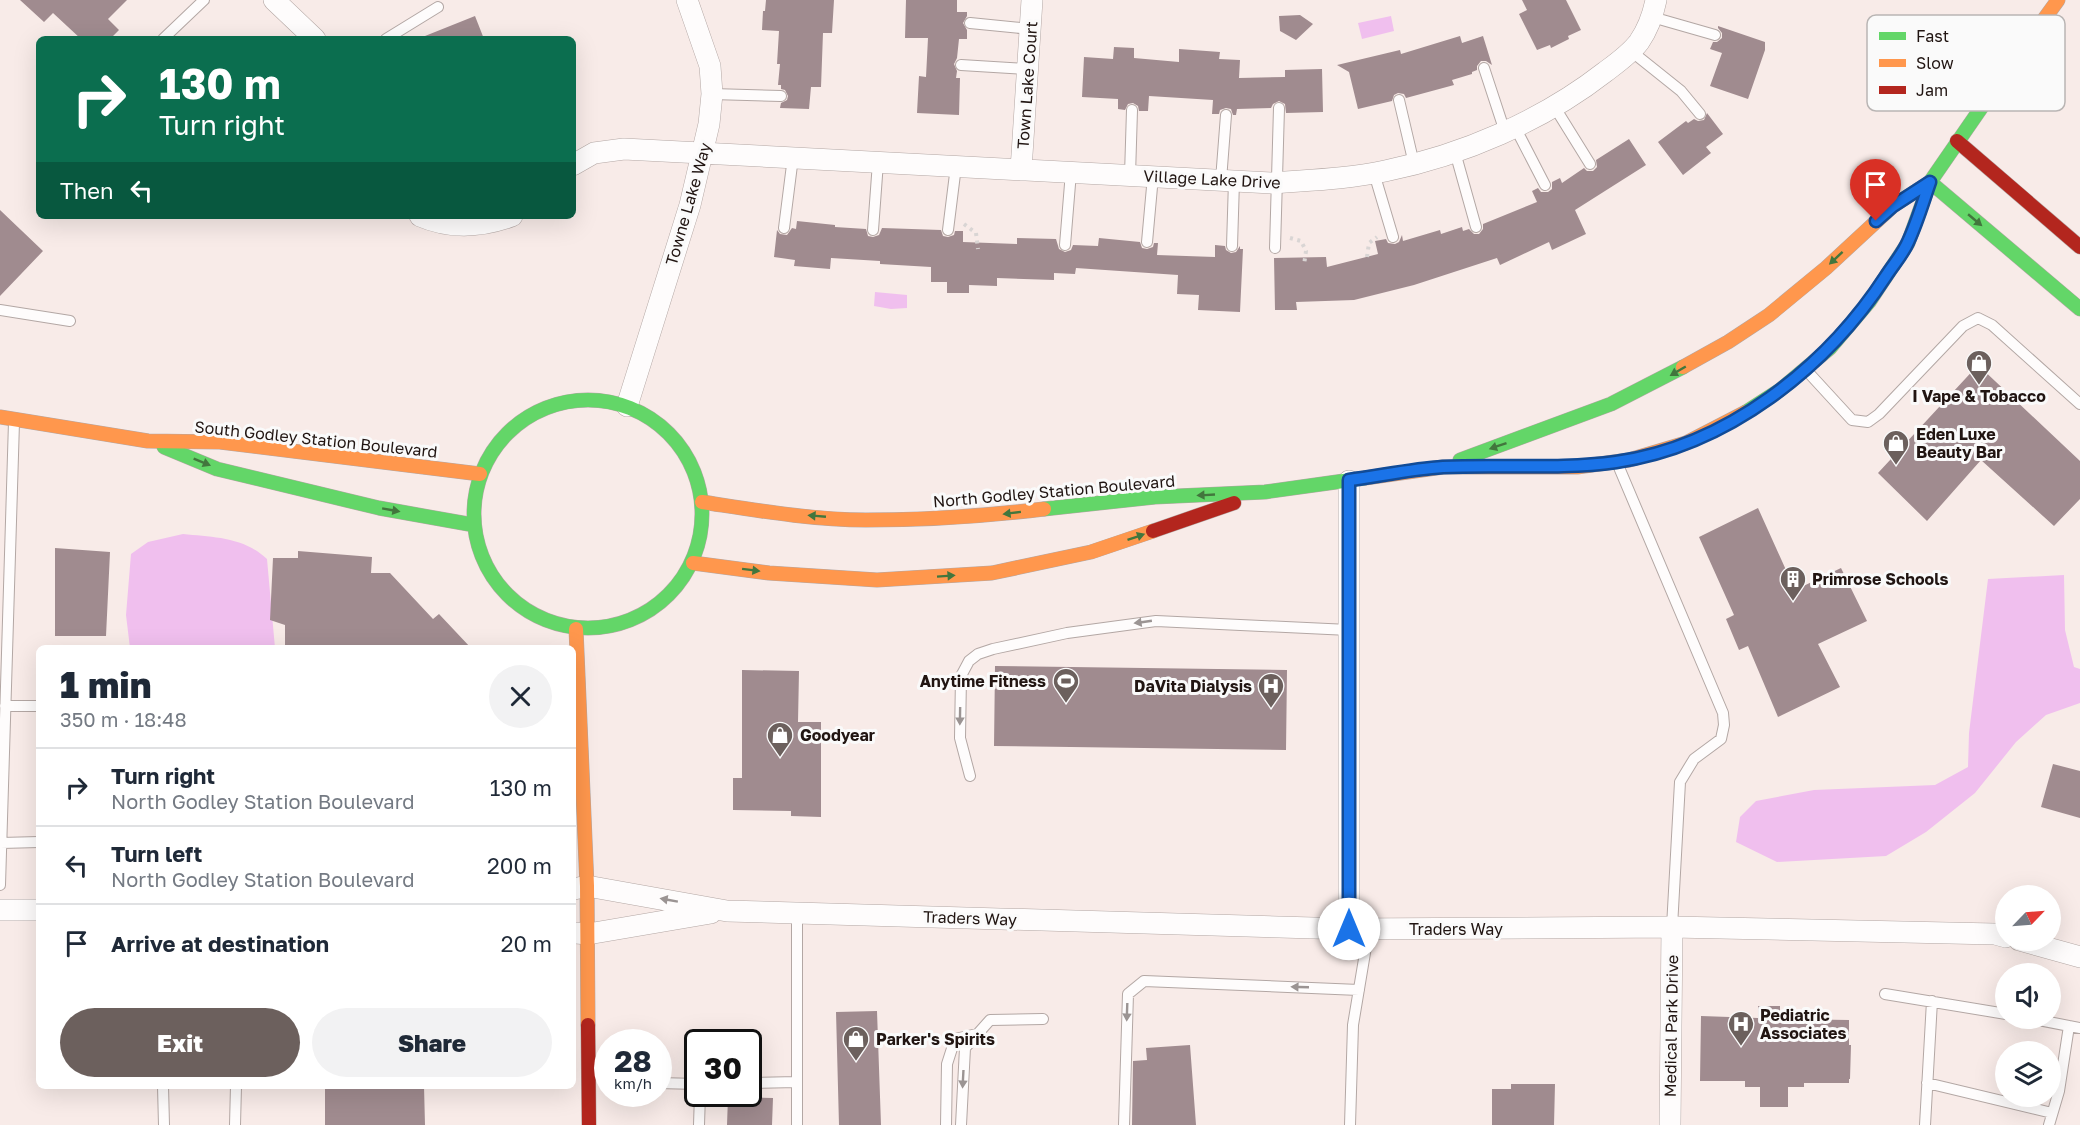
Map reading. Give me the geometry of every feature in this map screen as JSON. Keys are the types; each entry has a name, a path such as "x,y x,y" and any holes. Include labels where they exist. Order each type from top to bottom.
{"street":[{"name":"Towne Lake Way","path":"627,406 704,153 712,94 710,66 687,0"},
{"name":"Town Lake Court","path":"1021,170 1032,0"},
{"name":"North Godley Station Boulevard","path":"2047,15 2058,0"},
{"path":"280,2 312,36"},
{"name":"Village Lake Drive","path":"576,163 594,153 613,149 1276,183 1317,181 1374,173 1455,152 1510,129 1554,106 1598,78 1631,51 1643,35 1654,8"},
{"name":"North Godley Station Boulevard","path":"702,502 772,512 864,520 977,517 1155,497 1264,492 1443,467 1577,467 1617,462 1686,443 1733,420 1780,390 1830,348 1869,302 1908,243 1930,182 1978,111"},
{"path":"1957,141 2080,248"},
{"name":"North Godley Station Boulevard","path":"1443,467 1611,404 1666,378 1728,342 1769,315 1826,268 1893,206 1930,182"},
{"path":"1930,182 2080,309"},
{"path":"429,219 440,223 463,225 481,224 500,219"},
{"path":"598,399 627,406 655,421 678,443 694,471 702,502 702,533 693,563 673,593 645,615 612,628 576,629 538,618 506,596 484,563 474,525 474,499 480,474 494,448 514,426 540,410 568,401 598,399"},
{"name":"South Godley Station Boulevard","path":"7,418 148,441 220,442 480,474"},
{"name":"South Godley Station Boulevard","path":"148,441 217,469 379,508 474,525"},
{"path":"1349,480 1349,630 1359,929"},
{"name":"North Godley Station Boulevard","path":"693,563 770,573 877,580 992,573 1091,552 1264,492"},
{"path":"576,629 580,933 594,1082 589,1125"},
{"name":"Traders Way","path":"580,887 727,910 797,913 1359,929 1672,927 1995,934"},
{"path":"0,910 36,910"},
{"name":"Traders Way","path":"580,933 727,910"},
{"name":"Medical Park Drive","path":"1670,1125 1672,927"},
{"path":"2058,951 2080,957"}],"lane":[{"path":"166,36 204,0"},
{"path":"391,36 438,7"},
{"path":"1654,8 1715,35"},
{"path":"970,23 1030,29"},
{"path":"1631,51 1681,91 1700,114"},
{"path":"961,65 1028,69"},
{"path":"1484,68 1510,129 1545,185"},
{"path":"712,94 781,96"},
{"path":"1400,100 1414,164"},
{"path":"1554,106 1590,164"},
{"path":"1275,248 1279,108"},
{"path":"1130,175 1132,110"},
{"path":"1226,115 1232,246"},
{"path":"1455,152 1476,227"},
{"path":"784,228 793,157"},
{"path":"873,230 878,162"},
{"path":"948,226 956,166"},
{"path":"1065,245 1071,172"},
{"path":"1374,173 1393,237"},
{"path":"1147,242 1153,176"},
{"path":"0,310 70,321"},
{"path":"1805,369 1852,420 1868,422 1879,414 1963,326 1978,318 1992,325 2080,404"},
{"path":"0,885 5,706 7,418"},
{"path":"1617,462 1723,713 1724,725 1720,739 1694,759 1680,782 1672,927"},
{"path":"970,776 960,738 961,676 969,662 978,654 1078,632 1156,621 1349,630"},
{"path":"5,706 36,706"},
{"path":"1,843 36,842"},
{"path":"796,1125 797,913"},
{"path":"1350,1125 1353,1025 1359,990 1359,929"},
{"path":"1124,1125 1128,993 1144,981 1359,990"},
{"path":"1885,993 1995,1012"},
{"path":"1925,1125 1932,1001"},
{"path":"961,1125 965,1048 990,1020 1043,1019"},
{"path":"2049,1125 2074,1027"},
{"path":"945,1125 947,1064 954,1039 978,1034"},
{"path":"762,1083 797,1082"},
{"path":"1928,1083 2052,1113"},
{"path":"163,1089 164,1125"},
{"path":"235,1125 236,1089"},
{"path":"699,1125 700,1107"}],"path":[{"path":"948,226 967,225 975,232 978,249"},
{"path":"1275,233 1301,241 1306,251 1304,265"}],"shaded area":[{"path":"1391,16 1394,31 1362,39 1358,23"},
{"path":"875,292 907,295 907,308 891,309 874,306"},
{"path":"183,534 217,537 248,546 267,559 275,645 130,645 126,615 131,554 148,542"},
{"path":"2064,575 2065,630 2074,667 2080,669 2080,703 2046,715 2016,742 1975,793 1926,832 1886,856 1777,862 1736,842 1740,817 1756,801 1814,790 1935,785 1968,767 1969,733 1988,579"}],"building":[{"path":"20,0 127,0 108,19 119,30 113,36 78,36 53,13 44,22"},
{"path":"766,0 834,0 832,33 823,33 821,87 811,87 809,109 780,108 781,103 787,100 788,96 785,90 781,89 781,85 778,85 779,31 762,30"},
{"path":"906,0 957,0 957,12 967,12 963,23 967,30 967,39 959,39 954,64 957,71 956,78 960,78 959,115 917,113 919,76 926,77 928,38 905,38"},
{"path":"1522,0 1566,0 1581,30 1551,48 1550,45 1537,50 1519,14 1527,10"},
{"path":"1300,15 1313,24 1296,40 1280,31 1279,16"},
{"path":"475,16 483,36 425,36"},
{"path":"1718,26 1765,42 1765,50 1748,99 1710,86 1722,53 1710,49 1713,42 1722,38"},
{"path":"1460,36 1462,43 1483,36 1492,65 1481,61 1477,70 1472,74 1452,80 1454,85 1406,98 1404,94 1398,93 1394,95 1392,101 1358,109 1349,72 1337,65 1400,50 1401,54"},
{"path":"1114,47 1134,48 1134,58 1179,62 1179,49 1220,52 1219,59 1240,60 1239,78 1285,77 1285,70 1322,69 1323,112 1286,113 1285,104 1279,101 1271,108 1237,109 1236,115 1233,115 1231,109 1226,108 1220,110 1219,114 1212,114 1213,100 1149,96 1148,111 1139,111 1138,106 1133,103 1128,104 1125,110 1118,109 1118,99 1082,97 1084,57 1113,59"},
{"path":"1707,113 1723,134 1706,147 1711,153 1683,175 1658,142 1686,121 1688,123 1694,119 1704,120"},
{"path":"1629,139 1646,165 1575,210 1586,234 1552,250 1549,242 1500,265 1497,258 1414,285 1354,300 1296,302 1297,310 1275,310 1274,258 1326,257 1327,267 1378,254 1375,241 1386,239 1388,243 1395,244 1399,242 1402,235 1403,241 1440,230 1441,234 1462,227 1463,231 1469,229 1474,234 1479,234 1483,229 1483,224 1537,202 1532,191 1538,188 1541,192 1548,192 1552,189 1552,182 1560,178 1562,183 1584,168 1587,171 1593,171 1597,167 1596,160"},
{"path":"0,210 43,251 0,296"},
{"path":"797,221 866,229 868,236 873,237 879,235 882,228 941,230 943,236 948,237 954,235 955,231 963,231 963,242 1017,244 1017,238 1056,239 1059,249 1065,252 1071,250 1073,245 1098,246 1099,238 1140,242 1142,248 1147,249 1153,247 1154,243 1158,243 1157,255 1215,257 1215,245 1225,246 1226,250 1231,253 1236,252 1240,246 1240,249 1243,249 1240,312 1198,310 1199,295 1177,294 1178,275 1076,268 1075,274 1054,273 1054,280 997,278 997,286 969,285 969,293 947,293 947,282 931,282 931,267 831,258 830,269 794,266 795,260 774,257 777,230 780,234 787,235 792,228 796,229"},
{"path":"1978,365 2080,461 2080,499 2054,526 1981,460 1927,521 1878,473"},
{"name":"Primrose Schools","path":"1758,508 1795,590 1841,568 1867,621 1818,644 1840,687 1778,717 1748,646 1739,650 1726,619 1734,615 1699,537"},
{"path":"55,548 110,552 106,636 55,636"},
{"path":"298,551 372,557 371,573 390,573 433,619 439,614 468,645 285,645 285,625 270,620 273,558 298,558"},
{"path":"995,666 1287,670 1286,750 994,746"},
{"path":"742,670 799,671 798,722 821,722 821,817 791,816 791,811 733,810 733,778 742,778"},
{"path":"2053,764 2080,771 2080,818 2041,807"},
{"path":"1758,1006 1780,1006 1780,1019 1849,1020 1849,1045 1851,1045 1849,1083 1804,1083 1804,1087 1788,1087 1788,1107 1760,1107 1760,1087 1745,1087 1745,1081 1700,1081 1701,1016 1758,1018"},
{"path":"877,1011 881,1125 839,1125 836,1012"},
{"path":"1190,1045 1196,1125 1132,1125 1133,1061 1147,1060 1146,1048"},
{"path":"1511,1084 1555,1084 1554,1125 1492,1125 1492,1089 1511,1089"},
{"path":"325,1089 424,1089 425,1125 325,1125"},
{"path":"762,1098 773,1098 772,1125 727,1125 728,1107 762,1107"}],"traffic: fast":[{"path":"1746,412 1780,390 1830,348 1869,302 1908,243 1930,182 1979,111"},
{"path":"1930,182 2080,309"},
{"path":"1460,460 1611,404 1683,367"},
{"path":"577,400 599,400 632,408 652,419 669,433 683,450 694,470 702,503 702,514 698,547 694,558 683,578 669,595 652,609 621,624 599,628 577,628 555,624 534,615 515,602 500,587 487,568 478,547 474,525 474,503 478,481 487,460 500,441 515,426 534,413 555,404 577,400"},
{"path":"164,447 217,469 379,508 474,525"},
{"path":"1044,509 1155,497 1265,492 1365,478"}],"traffic: slow":[{"path":"2047,15 2058,0"},
{"path":"1683,367 1728,342 1769,315 1826,268 1893,206 1930,182"},
{"path":"1365,478 1443,467 1577,467 1629,460 1686,443 1746,412"},
{"path":"0,417 148,441 220,442 480,474"},
{"path":"702,502 846,520 955,517 1044,509"},
{"path":"693,563 769,573 877,580 992,573 1091,552 1153,531"},
{"path":"576,629 587,886 588,1025"}],"traffic: jam":[{"path":"1957,141 2080,247"},
{"path":"1153,531 1234,503"},
{"path":"588,1025 589,1125"}],"place":[{"name":"I Vape & Tobacco","path":"1979,386"},
{"name":"Eden Luxe Beauty Bar","path":"1896,466"},
{"name":"Primrose Schools","path":"1793,602"},
{"name":"Anytime Fitness","path":"1066,704"},
{"name":"DaVita Dialysis","path":"1271,709"},
{"name":"Goodyear","path":"780,758"},
{"name":"Pediatric Associates","path":"1741,1047"},
{"name":"Parker's Spirits","path":"856,1062"}],"route":[{"path":"1349,929 1349,480 1443,467 1577,467 1629,460 1702,436 1733,420 1780,390 1830,348 1869,302 1908,243 1930,182 1893,206 1876,221"}]}
